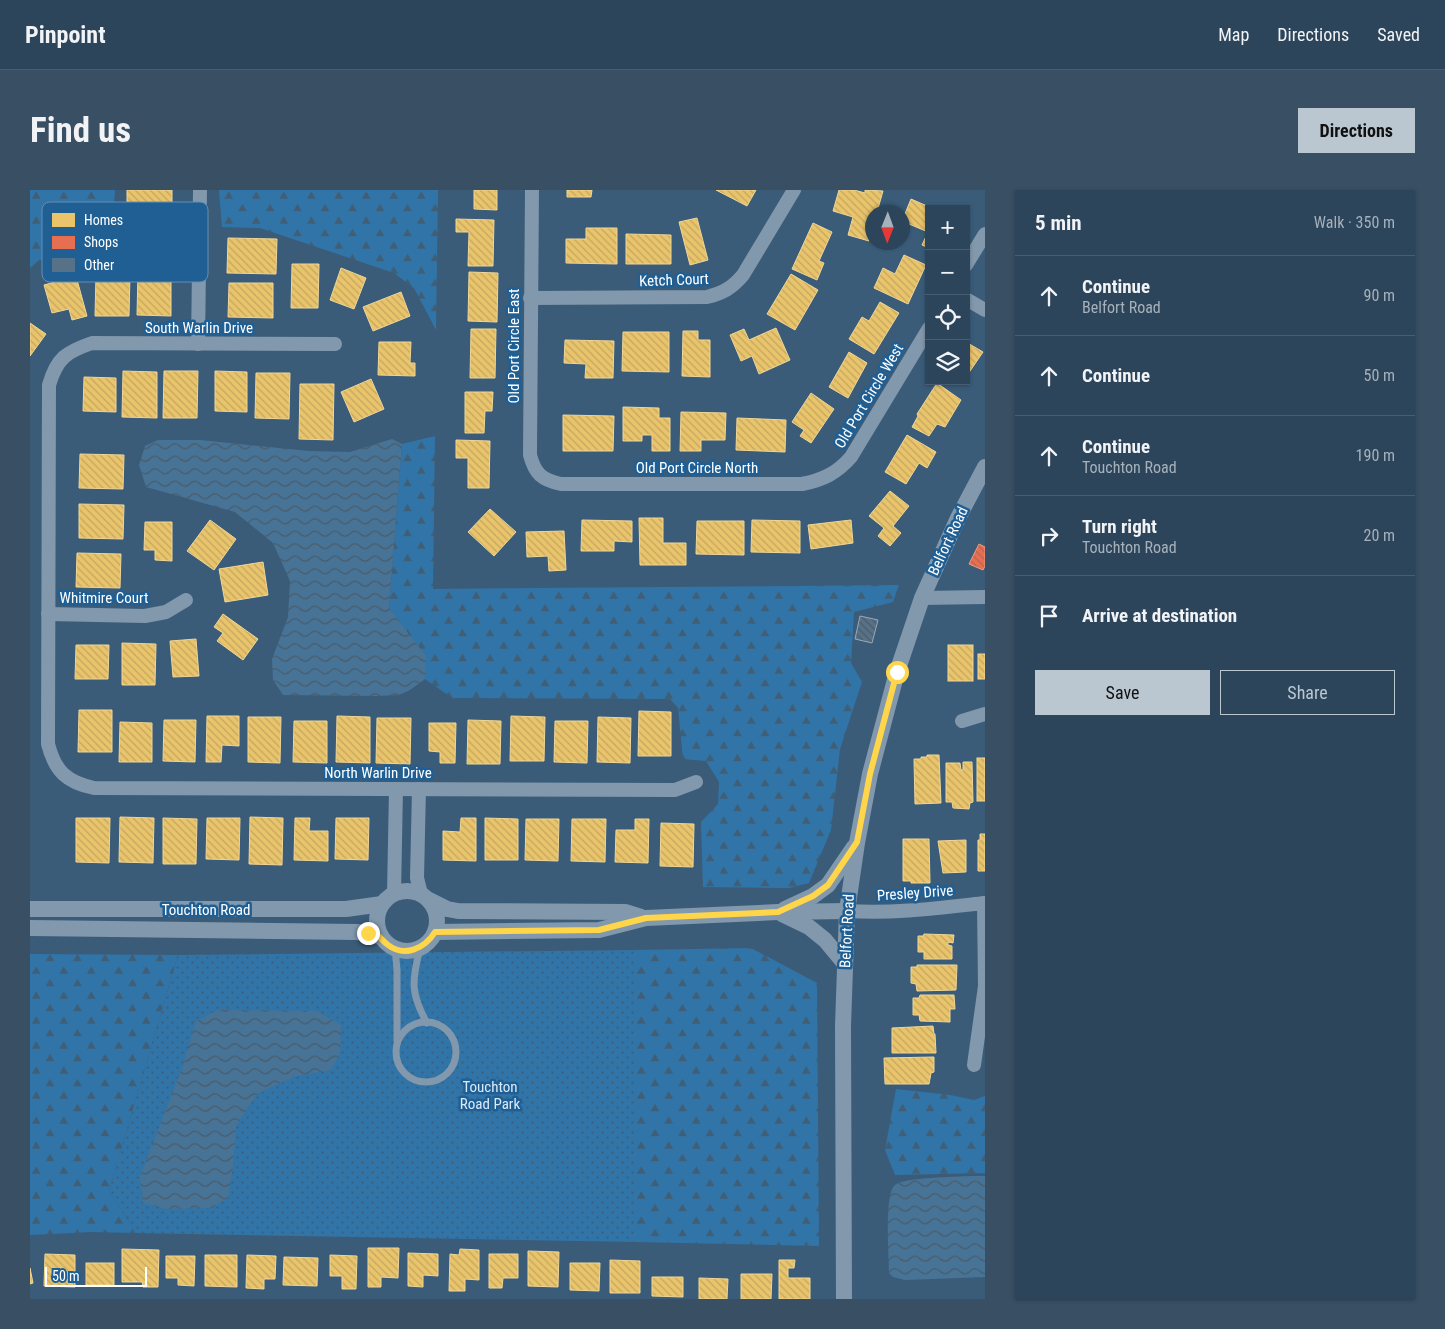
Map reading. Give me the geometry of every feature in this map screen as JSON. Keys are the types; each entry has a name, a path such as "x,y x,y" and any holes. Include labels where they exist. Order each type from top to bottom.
{"street":[{"name":"Old Port Circle East","path":"532,190 530,455 533,467 540,476 561,484"},
{"name":"Ketch Court","path":"530,298 707,297 720,294 732,287 742,276 794,190"},
{"path":"970,259 985,234"},
{"path":"198,344 199,282"},
{"path":"970,301 985,310"},
{"name":"Old Port Circle West","path":"830,475 842,468 851,458 925,335"},
{"name":"South Warlin Drive","path":"48,614 49,385 54,369 65,355 92,343 335,344"},
{"name":"Belfort Road","path":"844,1299 843,1026 847,911 857,842 870,774 894,681 922,598 958,518 985,467"},
{"name":"Old Port Circle North","path":"561,484 802,484 818,481 830,475"},
{"path":"922,598 985,597"},
{"name":"Whitmire Court","path":"48,614 146,616 166,612 186,600"},
{"name":"North Warlin Drive","path":"48,614 48,744 53,762 63,774 78,785 94,788 674,790 696,782"},
{"path":"962,721 985,714"},
{"path":"396,789 395,843 388,899 378,914 377,926 381,936 388,945 409,951 420,948 429,942 437,924 437,915 434,907 425,897 417,878 419,789"},
{"path":"778,912 813,896 828,885 857,842"},
{"path":"395,843 418,843"},
{"name":"Touchton Road","path":"30,909 346,909 388,899 407,891 458,912 625,912 646,918"},
{"path":"974,1065 985,986 985,903"},
{"name":"Presley Drive","path":"847,911 875,913 923,911 985,903"},
{"name":"Touchton Road","path":"435,932 599,930 646,918 847,911"},
{"path":"778,912 810,927 825,940 845,964"},
{"name":"Touchton Road","path":"30,928 357,932 381,936"}],"lane":[{"path":"394,948 396,970 396,1053 398,1063 403,1072 420,1082 431,1082 440,1078 454,1064 456,1054 451,1036 445,1029 436,1024 417,1024 409,1028 397,1043"},
{"path":"420,948 415,970 414,990 415,1000 427,1023"}],"green space":[{"path":"30,190 115,190 114,202 42,202 42,260 30,268"},
{"path":"219,190 438,190 436,330 414,288 394,273 260,228 222,227"},
{"path":"435,436 433,589 899,585 893,602 854,612 851,663 862,682 840,749 831,830 809,883 789,888 703,887 701,822 718,804 719,782 706,761 683,759 678,708 670,699 452,698 425,679 425,656 389,608 402,444"},
{"path":"751,948 817,983 819,1246 634,1242 634,950"},
{"name":"Touchton Road Park","path":"634,950 634,1242 136,1233 109,1191 178,955"},
{"path":"30,954 178,955 109,1191 136,1233 91,1232 30,1235"},
{"path":"896,1089 950,1095 974,1100 985,1096 985,1173 895,1175 885,1150"}],"water":[{"path":"392,439 402,444 389,608 426,656 425,679 410,690 399,695 283,695 273,680 272,659 288,617 290,581 273,543 235,512 146,487 139,465 145,446 158,440 200,440 309,451 350,452"},
{"path":"217,1010 317,1011 341,1025 340,1054 331,1070 293,1077 257,1094 236,1126 233,1167 228,1198 212,1208 167,1209 143,1203 140,1177 182,1068 196,1022"},
{"path":"985,1176 985,1277 905,1280 893,1277 889,1273 888,1212 889,1200 895,1185 909,1180"}],"building: Homes":[{"path":"127,190 172,190 172,202 127,202"},
{"path":"474,190 497,190 497,210 474,209"},
{"path":"567,190 592,190 591,197 567,197"},
{"path":"716,190 756,190 747,206"},
{"path":"839,190 854,190 865,193 865,190 883,191 879,205 865,205 865,240 848,235 853,217 833,211"},
{"path":"911,199 925,205 925,231 910,224 909,205"},
{"path":"697,218 708,260 690,265 679,222"},
{"path":"456,219 494,220 493,266 468,266 469,232 456,232"},
{"path":"813,223 832,232 819,261 824,263 817,280 792,269"},
{"path":"586,228 617,228 617,264 566,263 566,239 586,239"},
{"path":"626,234 671,235 671,264 626,264"},
{"path":"228,238 277,239 276,274 227,273"},
{"path":"904,255 925,265 908,304 874,288 883,268 895,274"},
{"path":"292,264 319,264 318,308 291,308"},
{"path":"341,268 366,278 354,309 330,300"},
{"path":"469,272 498,273 497,322 468,321"},
{"path":"791,274 818,290 795,330 767,314"},
{"path":"55,282 78,282 87,316 72,320 69,309 52,313 44,285"},
{"path":"96,282 130,282 129,316 95,316"},
{"path":"138,282 171,282 171,316 137,315"},
{"path":"229,283 273,283 273,318 228,317"},
{"path":"401,292 410,316 373,331 363,307"},
{"path":"880,302 899,313 874,354 849,339 862,317 869,321"},
{"path":"30,323 46,334 30,356"},
{"path":"776,328 790,360 759,374 752,356 741,361 730,335 744,329 749,340"},
{"path":"471,329 496,329 495,378 470,378"},
{"path":"683,331 698,331 698,340 710,340 710,377 682,376"},
{"path":"623,332 669,332 669,372 622,371"},
{"path":"565,340 614,341 613,378 585,378 586,364 564,363"},
{"path":"379,342 411,342 410,363 415,363 415,376 378,375"},
{"path":"970,344 983,352 970,371"},
{"path":"849,352 867,363 848,398 829,387"},
{"path":"123,371 157,372 157,418 122,417"},
{"path":"164,371 198,371 197,418 163,418"},
{"path":"215,371 247,372 247,412 215,411"},
{"path":"256,373 290,373 289,419 255,418"},
{"path":"84,377 116,378 116,412 83,411"},
{"path":"371,379 384,409 354,422 341,392"},
{"path":"300,384 334,384 333,440 299,439"},
{"path":"936,385 940,385 961,400 945,427 937,424 929,436 912,427 918,416 917,414"},
{"path":"465,392 493,392 492,411 485,411 484,433 465,433"},
{"path":"811,393 834,409 811,443 800,436 804,430 792,422"},
{"path":"623,407 659,408 659,418 670,418 670,451 652,451 652,435 642,435 642,441 623,441"},
{"path":"681,412 726,413 725,440 701,440 701,451 680,451"},
{"path":"563,415 614,416 613,451 563,451"},
{"path":"737,418 786,420 785,452 736,450"},
{"path":"907,435 936,452 927,468 919,463 906,484 885,472"},
{"path":"456,440 490,441 489,488 468,488 468,458 456,458"},
{"path":"80,454 124,455 123,489 79,488"},
{"path":"890,491 909,506 893,526 901,533 890,546 878,536 884,528 869,516"},
{"path":"79,504 124,505 123,539 79,538"},
{"path":"490,509 516,532 494,556 468,532"},
{"path":"639,518 663,518 663,543 686,543 686,565 640,565"},
{"path":"210,520 236,539 214,570 187,551"},
{"path":"582,520 632,521 632,542 614,541 614,551 581,551"},
{"path":"752,520 800,521 800,553 751,552"},
{"path":"851,520 853,543 811,549 808,525"},
{"path":"697,521 744,521 744,555 696,554"},
{"path":"145,522 172,522 172,561 155,560 155,550 144,550"},
{"path":"564,531 566,570 549,571 548,556 527,557 526,532"},
{"path":"77,553 121,554 120,588 76,587"},
{"path":"263,562 268,595 225,602 219,569"},
{"path":"223,614 258,639 243,660 217,641 223,633 214,627"},
{"path":"196,639 199,676 173,677 170,641"},
{"path":"122,643 156,644 155,685 122,685"},
{"path":"76,645 109,645 108,679 75,679"},
{"path":"948,645 973,645 973,681 948,681"},
{"path":"978,654 985,654 985,679 978,679"},
{"path":"79,710 112,710 112,752 78,752"},
{"path":"639,711 671,712 671,756 638,756"},
{"path":"207,716 239,716 239,746 222,745 221,762 206,762"},
{"path":"337,716 370,717 370,763 336,762"},
{"path":"511,716 545,717 544,761 510,761"},
{"path":"248,717 281,717 280,763 248,762"},
{"path":"598,717 631,718 630,763 597,762"},
{"path":"377,718 411,718 410,764 376,763"},
{"path":"164,720 196,720 195,762 163,761"},
{"path":"468,720 501,721 500,764 467,764"},
{"path":"294,721 327,721 327,763 293,762"},
{"path":"555,721 588,721 587,763 554,762"},
{"path":"120,722 152,723 152,762 119,762"},
{"path":"429,723 456,723 455,763 440,763 440,752 429,751"},
{"path":"927,755 939,755 941,803 915,804 914,759 921,759 921,757 927,757"},
{"path":"977,758 985,758 985,801 977,801"},
{"path":"963,762 972,762 973,802 970,803 969,809 953,808 952,802 946,802 946,763 960,763 961,770 963,770"},
{"path":"120,817 154,818 153,863 119,862"},
{"path":"250,817 283,818 282,865 249,864"},
{"path":"76,818 110,818 109,863 76,862"},
{"path":"163,818 197,819 196,864 163,864"},
{"path":"207,818 240,818 239,860 206,859"},
{"path":"295,818 310,818 309,831 328,831 328,861 294,860"},
{"path":"336,818 369,818 368,860 335,859"},
{"path":"461,818 476,818 476,861 443,860 443,831 460,832"},
{"path":"485,818 518,819 518,860 485,860"},
{"path":"526,819 559,819 558,861 525,860"},
{"path":"572,819 606,819 605,862 571,861"},
{"path":"635,819 649,819 648,863 615,862 616,830 635,830"},
{"path":"661,823 694,824 693,867 660,866"},
{"path":"980,834 985,834 985,871 978,871 978,840 980,840"},
{"path":"903,839 929,839 930,883 903,881"},
{"path":"966,840 966,872 943,873 938,841"},
{"path":"924,934 954,935 953,943 948,942 948,945 952,946 952,959 924,959 924,952 918,952 918,936 923,936"},
{"path":"917,965 957,965 956,990 917,991 916,984 911,983 911,967 917,967"},
{"path":"920,995 954,995 955,1009 950,1009 950,1022 920,1021 919,1015 913,1015 913,998 919,998"},
{"path":"933,1026 936,1053 892,1053 892,1028"},
{"path":"934,1057 934,1072 931,1073 929,1084 885,1084 884,1058"},
{"path":"368,1248 399,1248 398,1278 381,1277 381,1287 368,1287"},
{"path":"122,1249 159,1250 158,1287 143,1287 142,1282 122,1282"},
{"path":"460,1249 479,1250 479,1280 465,1279 465,1291 449,1291 450,1254 459,1255"},
{"path":"528,1251 559,1252 558,1287 528,1286"},
{"path":"408,1253 438,1254 438,1276 423,1275 423,1287 408,1286"},
{"path":"45,1254 75,1255 75,1287 44,1286"},
{"path":"489,1254 518,1254 518,1278 503,1278 502,1288 489,1288"},
{"path":"205,1255 237,1255 237,1287 205,1286"},
{"path":"247,1255 276,1256 275,1279 264,1279 264,1289 246,1288"},
{"path":"330,1255 357,1256 356,1289 342,1289 342,1276 330,1276"},
{"path":"166,1256 195,1256 194,1286 178,1285 178,1278 166,1278"},
{"path":"284,1257 318,1258 317,1286 283,1285"},
{"path":"610,1260 640,1261 640,1293 610,1293"},
{"path":"779,1260 795,1260 794,1268 788,1268 788,1278 810,1278 810,1299 779,1299"},
{"path":"86,1263 114,1263 114,1285 86,1285"},
{"path":"570,1263 600,1263 599,1291 570,1290"},
{"path":"30,1268 33,1283 30,1284"},
{"path":"741,1274 772,1274 771,1299 741,1299"},
{"path":"652,1277 683,1277 683,1297 652,1296"},
{"path":"699,1278 728,1279 727,1299 699,1299"}],"building: Shops":[{"path":"979,544 985,547 985,566 983,570 969,564"}],"building: Other":[{"path":"860,616 878,620 872,643 855,639"}],"route":[{"path":"368,933 381,936 388,945 398,950 409,951 420,948 429,942 435,932 599,930 646,918 778,912 813,896 828,885 857,842 870,774 897,672"}]}
